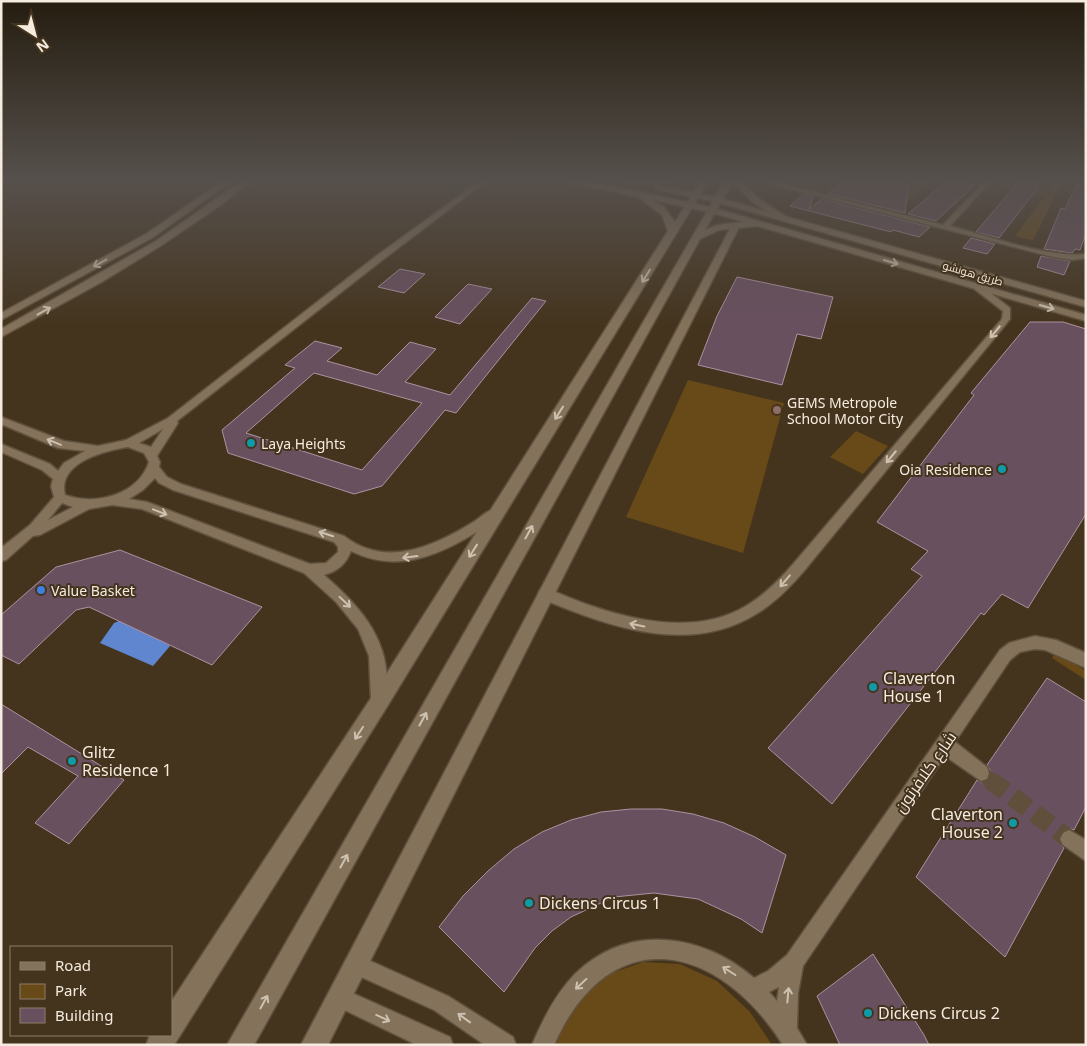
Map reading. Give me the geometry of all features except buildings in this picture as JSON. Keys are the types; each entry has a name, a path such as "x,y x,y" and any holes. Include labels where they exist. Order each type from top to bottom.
{"street":[{"path":"1,317 159,229"},
{"path":"1,334 142,254 182,229"},
{"path":"1,420 62,445 80,449 102,448 129,443 152,432 181,413 419,229"},
{"path":"172,1023 378,704 675,229"},
{"path":"240,1045 700,229"},
{"path":"695,238 715,229"},
{"path":"314,1045 734,229"},
{"name":"طريق هونشو","path":"777,229 1086,318"},
{"name":"طريق هونشو","path":"821,229 1086,304"},
{"path":"952,229 1063,257 1086,256"},
{"path":"997,278 1019,280 1057,290 1086,294"},
{"path":"545,594 611,620 648,628 679,629 709,626 736,618 759,606 776,591 848,509 1006,319 1007,310 1003,305 976,286"},
{"path":"153,453 181,413"},
{"path":"113,501 139,487 154,469 156,460 153,453 144,446 129,443"},
{"path":"1,448 46,467 59,478"},
{"path":"102,448 76,460 59,478 57,492 60,498 70,504 85,506 113,501 143,505 309,569 326,569 336,564 343,558 346,550 344,542"},
{"path":"154,469 163,480 178,487 331,535 358,551 375,556 395,558 435,551 499,511"},
{"path":"23,539 60,498"},
{"path":"1,556 23,539 85,506"},
{"path":"309,569 352,608 370,634 379,666 378,704"},
{"name":"شارع كلافرتون","path":"754,989 775,978 794,962 1005,656 1015,646 1038,642 1052,645 1086,661"},
{"path":"944,744 981,773"},
{"path":"1069,839 1086,852"},
{"path":"543,1045 555,1017 576,988 601,966 629,953 654,949 670,950 704,957 730,971 754,989 791,1036"},
{"name":"شارع كلافرتون","path":"791,1036 788,993 794,962"},
{"path":"355,964 441,1003 505,1045"},
{"path":"339,997 442,1045"}],"green space":[{"path":"1020,229 1039,229 1033,240 1015,236"},
{"path":"688,380 784,403 743,553 626,517"},
{"path":"856,431 888,446 863,474 830,457"},
{"path":"1056,652 1086,671 1086,680 1052,658"},
{"path":"643,962 680,964 717,981 750,1012 772,1045 554,1045 578,1000 609,974"}],"water":[{"path":"133,615 141,627 170,646 153,666 100,643 114,623"}],"tunnel":[{"path":"981,773 992,781"},
{"path":"990,780 1069,839"}],"place":[{"name":"GEMS Metropole School Motor City","path":"777,410"},
{"name":"Laya Heights","path":"251,443"},
{"name":"Oia Residence","path":"1002,469"},
{"name":"Value Basket","path":"41,590"},
{"name":"Claverton House 1","path":"873,687"},
{"name":"Glitz Residence 1","path":"72,761"},
{"name":"Claverton House 2","path":"1013,823"},
{"name":"Dickens Circus 1","path":"529,903"},
{"name":"Dickens Circus 2","path":"868,1013"}]}
